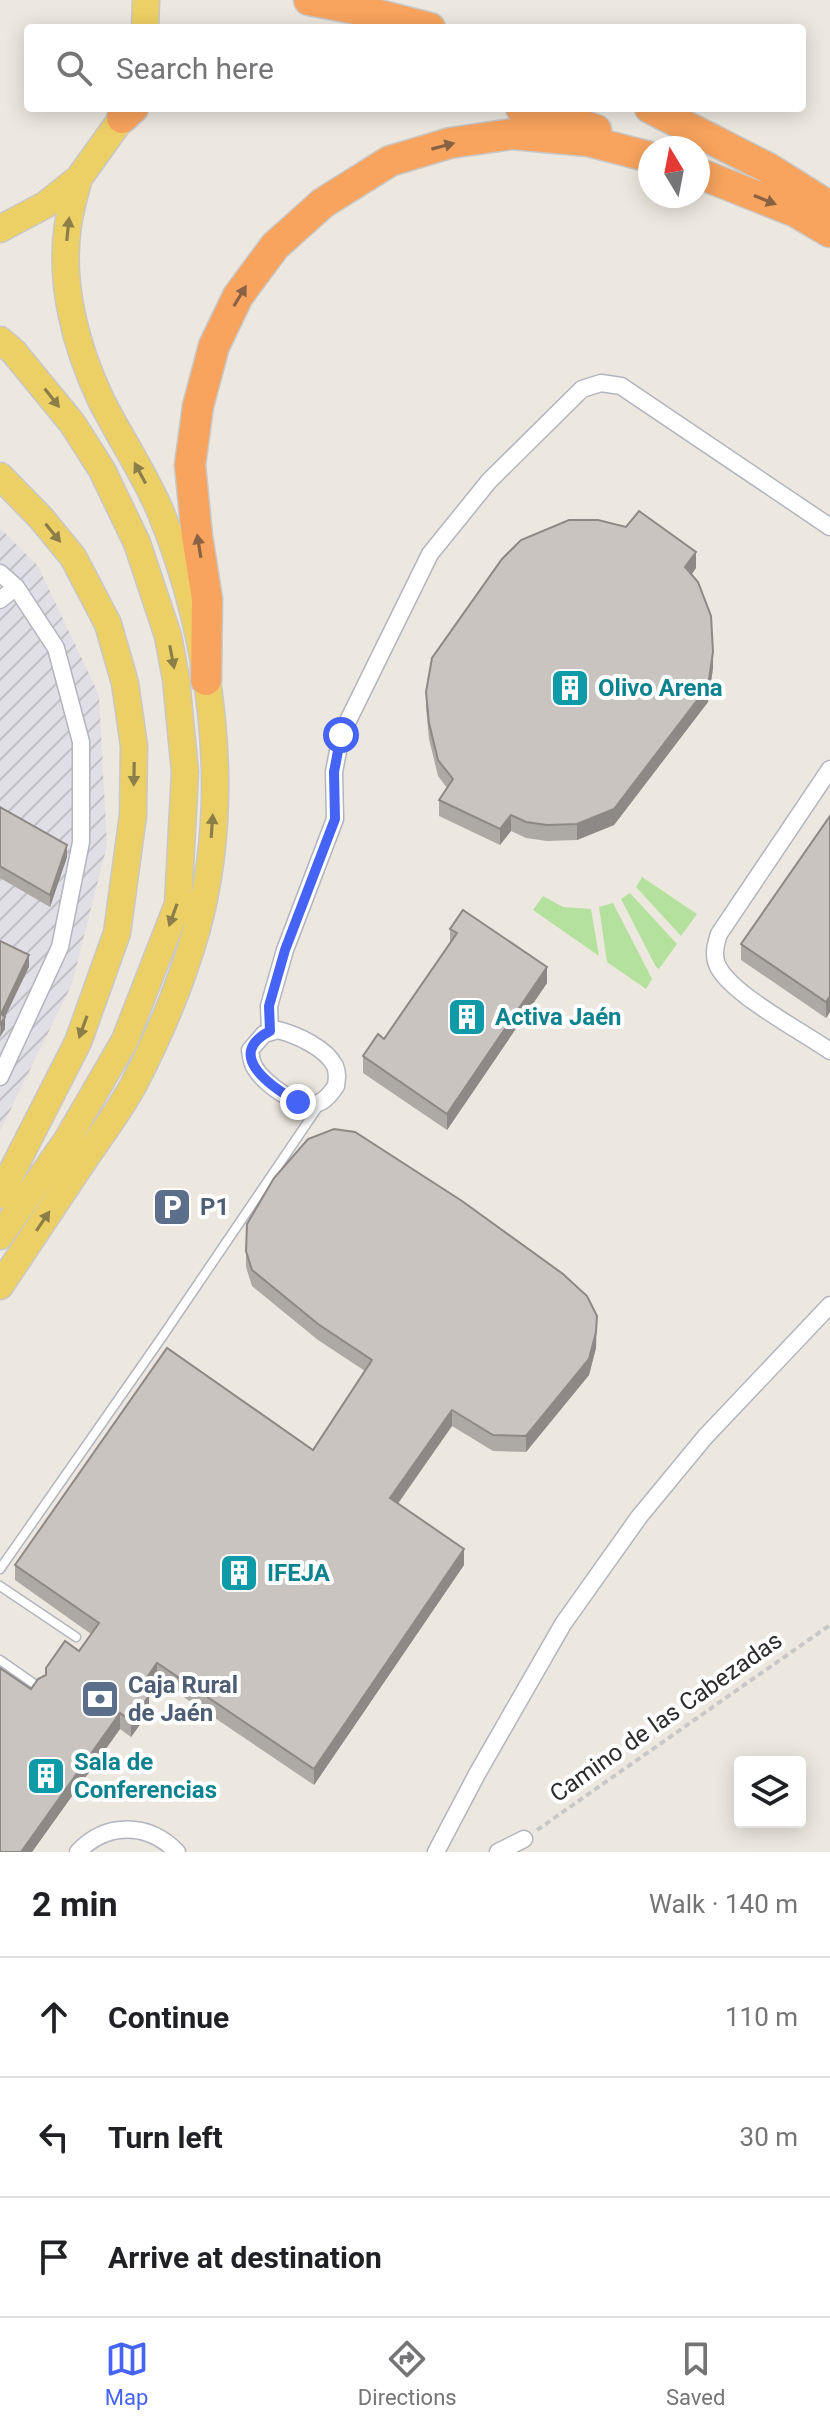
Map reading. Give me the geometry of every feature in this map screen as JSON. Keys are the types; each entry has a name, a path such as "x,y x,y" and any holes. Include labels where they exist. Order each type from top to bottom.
{"highway":[{"path":"309,0 414,24"},
{"path":"540,112 602,132 638,149"},
{"path":"658,112 768,168 830,207"},
{"path":"206,680 207,599 190,465 198,406 214,346 238,296 275,246 323,203 390,161 450,143 512,134 588,141 638,152"},
{"path":"710,178 796,212 830,232"}],"main road":[{"path":"0,229 45,205 79,178 126,112"},
{"path":"0,1286 133,1086 177,993 200,912 210,860 214,740 192,605 160,511 101,399 74,325 66,277 67,228 79,178"},
{"path":"0,340 13,351 72,423 118,500 137,543 168,636 176,679 185,772 178,904 125,1040 67,1140 0,1236"},
{"path":"0,476 73,557 108,624 125,683 134,746 133,815 117,933 78,1042 9,1180"}],"street":[{"path":"270,1031 269,1006 285,950 335,819 334,772 341,735 430,554 489,481 582,389 601,383 621,386 830,527"},
{"path":"0,573 16,587 56,648 81,742 81,842 60,947 0,1077"},
{"path":"0,600 16,587"},
{"path":"830,769 719,934 714,951 718,968 738,991 830,1051"},
{"path":"270,1031 290,1033 328,1056 336,1068 336,1086 320,1103 310,1105 298,1102 279,1091 255,1069 250,1050 256,1041 270,1031"},
{"path":"436,1852 563,1624 639,1517 705,1437 830,1305"},
{"path":"78,1852 94,1838 127,1829 149,1832 177,1852"},
{"path":"498,1852 524,1839"},
{"path":"510,1852 524,1839"}],"lane":[{"path":"64,1125 102,1065 125,1040"},
{"path":"0,1569 320,1103"},
{"path":"0,1586 76,1637"},
{"path":"0,1660 40,1688"}],"path":[{"name":"Camino de las Cabezadas","path":"524,1839 830,1625"}],"shaded area":[{"path":"0,528 38,566 99,695 107,845 72,984 0,1131"}],"green space":[{"path":"642,877 697,914 681,936 636,887"},
{"path":"630,893 677,944 659,969 621,899"},
{"path":"543,896 563,907 591,909 599,956 533,910"},
{"path":"613,903 652,979 646,989 607,962 599,907"}],"building":[{"name":"Olivo Arena","path":"639,511 696,552 685,567 698,582 711,616 713,652 708,686 614,809 577,824 547,825 526,822 511,815 500,829 439,800 453,779 438,760 429,723 426,692 432,658 502,559 521,540 569,520 598,520 626,527"},
{"path":"0,807 67,845 50,895 0,866"},
{"path":"830,816 830,996 826,1002 741,944"},
{"name":"Activa Jaén","path":"463,910 547,967 447,1114 363,1056 378,1034 384,1039 457,933 450,929"},
{"path":"0,941 29,955 1,1014 5,1017 0,1025"},
{"path":"334,1129 355,1132 462,1201 563,1274 587,1296 597,1316 589,1359 526,1436 493,1435 452,1410 390,1498 464,1549 314,1769 157,1663 139,1689 149,1696 131,1721 120,1713 21,1852 0,1852 0,1668 31,1689 38,1679 46,1675 46,1668 65,1641 79,1651 99,1623 15,1565 167,1348 313,1450 372,1360 318,1324 252,1270 246,1251 247,1224 274,1178 308,1139"}],"place":[{"name":"Olivo Arena","path":"570,688"},
{"name":"Activa Jaén","path":"467,1017"},
{"name":"P1","path":"172,1207"},
{"name":"IFEJA","path":"239,1573"},
{"name":"Caja Rural de Jaén","path":"100,1699"},
{"name":"Sala de Conferencias","path":"46,1776"}],"route":[{"path":"298,1102 279,1091 255,1069 250,1050 270,1031 269,1006 285,950 335,819 334,772 341,735"}]}
